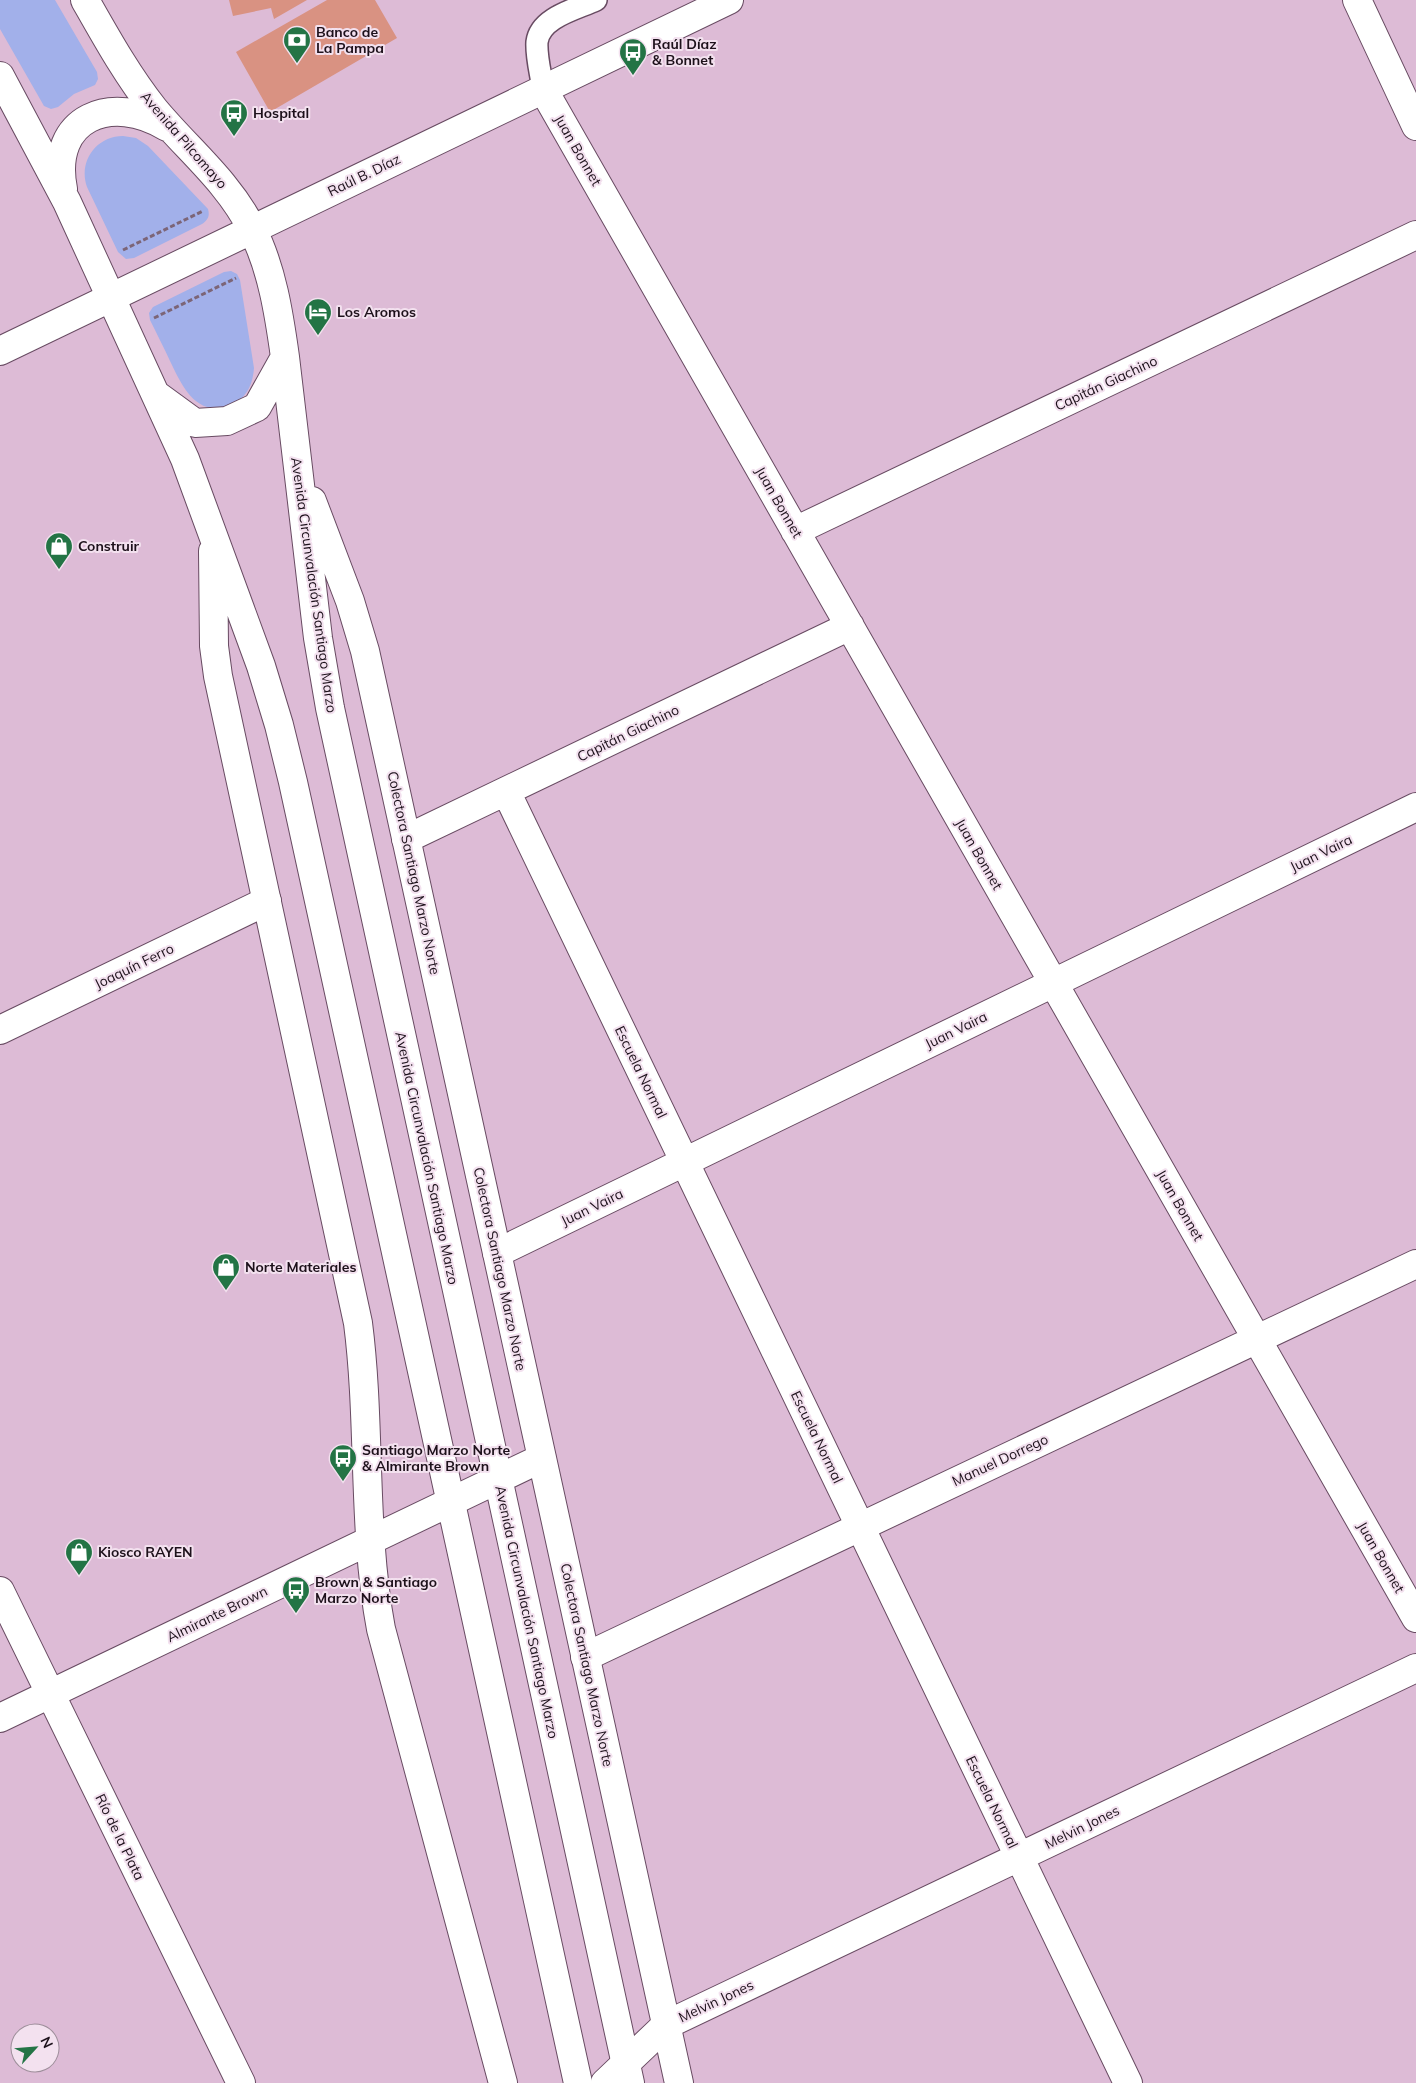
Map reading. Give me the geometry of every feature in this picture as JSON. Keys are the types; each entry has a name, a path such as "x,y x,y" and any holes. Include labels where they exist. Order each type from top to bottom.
{"street":[{"name":"Avenida Pilcomayo","path":"85,0 130,75 173,130 217,176 237,202 252,229"},
{"name":"Raúl B. Díaz","path":"0,351 729,0"},
{"path":"1357,0 1416,126"},
{"path":"0,76 67,202 158,396 186,460 213,530 266,681 287,754 578,2083"},
{"name":"Juan Bonnet","path":"543,89 1416,1618"},
{"path":"67,202 60,174 62,154 70,136 81,123 104,112 121,110 149,117 173,130"},
{"name":"Avenida Circunvalación Santiago Marzo","path":"252,229 271,282 280,320 318,638 330,708 628,2073"},
{"name":"Capitán Giachino","path":"795,531 1416,235"},
{"path":"158,396 195,423 227,421 257,407 285,357"},
{"name":"Colectora Santiago Marzo Norte","path":"298,462 345,585 361,635 679,2083"},
{"path":"213,530 214,646 218,676 357,1313 362,1356 376,1604 383,1641 503,2083"},
{"name":"Capitán Giachino","path":"406,839 850,626"},
{"name":"Escuela Normal","path":"506,791 1128,2083"},
{"name":"Juan Vaira","path":"497,1253 1416,807"},
{"name":"Joaquín Ferro","path":"0,1030 268,901"},
{"name":"Manuel Dorrego","path":"585,1657 1416,1264"},
{"name":"Almirante Brown","path":"0,1718 542,1458"},
{"name":"Río de la Plata","path":"0,1591 241,2083"},
{"name":"Melvin Jones","path":"605,2083 628,2073 666,2025 1416,1668"}],"lane":[{"path":"543,89 537,49 538,36 555,18 596,0"}],"path":[{"path":"118,252 208,209"},
{"path":"150,320 239,277"}],"shaded area":[{"path":"0,0 55,0 97,72 98,79 95,85 74,94 58,107 51,109 44,106 0,29"},
{"path":"123,136 136,138 148,146 208,209 209,214 202,224 134,258 126,259 118,252 87,187 85,178 85,168 91,152 105,140"},
{"path":"231,271 237,274 240,280 254,368 249,388 240,400 222,407 211,408 202,405 194,399 180,381 150,320 149,313 153,307 224,272"}],"building":[{"path":"229,0 307,0 274,19 271,8 233,16"},
{"name":"Banco de La Pampa","path":"327,0 375,0 397,38 270,112 236,52"}],"place":[{"name":"Banco de La Pampa","path":"297,64"},
{"name":"Raúl Díaz & Bonnet","path":"633,76"},
{"name":"Hospital","path":"234,137"},
{"name":"Los Aromos","path":"318,336"},
{"name":"Construir","path":"59,570"},
{"name":"Norte Materiales","path":"226,1291"},
{"name":"Santiago Marzo Norte & Almirante Brown","path":"343,1482"},
{"name":"Kiosco RAYEN","path":"79,1576"},
{"name":"Brown & Santiago Marzo Norte","path":"296,1614"}]}
